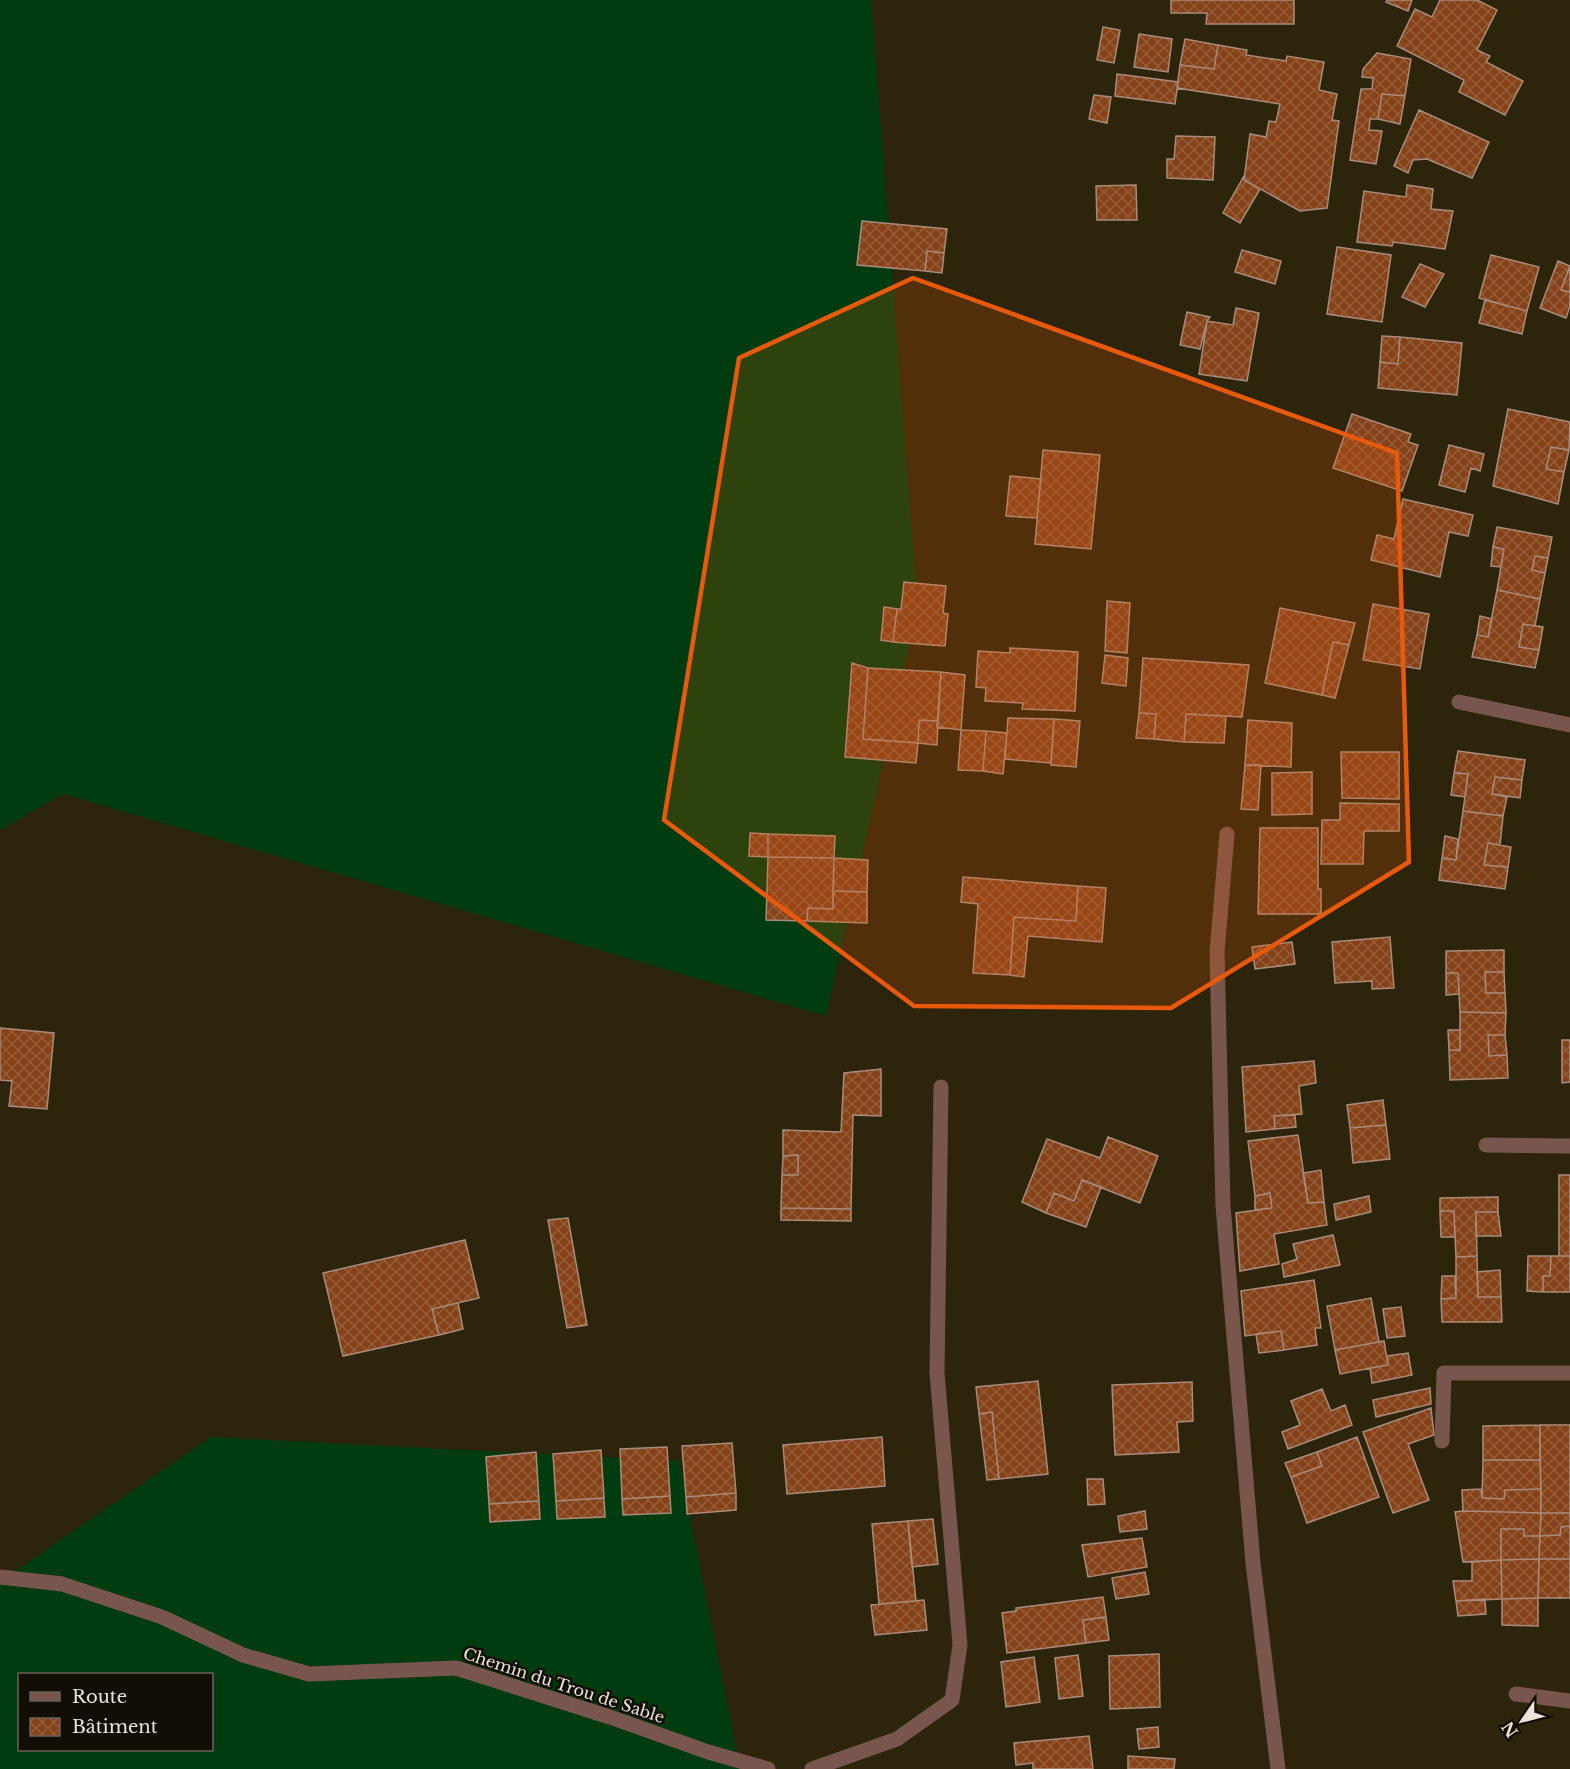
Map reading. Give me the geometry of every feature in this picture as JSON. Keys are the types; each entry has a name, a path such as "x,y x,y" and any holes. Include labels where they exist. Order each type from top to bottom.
{"street":[{"path":"1459,702 1570,724"},
{"path":"1227,834 1217,952 1223,1206 1253,1563 1278,1769"},
{"path":"812,1769 897,1739 952,1700 960,1645 937,1373 941,1087"},
{"path":"1486,1145 1570,1146"},
{"path":"1442,1441 1444,1373 1570,1373"},
{"name":"Chemin du Trou de Sable","path":"0,1577 62,1584 162,1617 243,1655 309,1674 456,1668 610,1717 708,1752 768,1769"},
{"path":"1516,1695 1570,1701"}],"highlighted area":[{"path":"913,278 1397,453 1409,862 1171,1008 914,1006 664,820 739,358"}],"green space":[{"path":"0,0 871,0 918,607 826,1016 63,794 0,830"},
{"path":"211,1437 679,1461 740,1769 0,1769 0,1581"}],"building":[{"path":"1171,0 1294,0 1294,24 1206,24 1207,13 1171,13"},
{"path":"1387,0 1412,0 1408,11 1386,2"},
{"path":"1440,0 1477,0 1497,10 1477,50 1490,56 1486,62 1523,81 1505,115 1459,92 1464,80 1397,46 1415,9 1432,17"},
{"path":"1103,27 1120,30 1114,63 1097,60"},
{"path":"1139,34 1172,39 1168,72 1134,67"},
{"path":"1185,39 1218,45 1214,69 1180,65"},
{"path":"1218,45 1247,50 1246,55 1286,61 1287,56 1324,62 1319,90 1337,94 1332,120 1339,121 1327,208 1300,211 1244,180 1250,134 1266,137 1269,121 1276,122 1280,104 1177,88 1180,65 1214,69"},
{"path":"1377,53 1411,59 1405,96 1382,94 1378,119 1370,119 1369,130 1382,131 1376,164 1350,160 1361,89 1372,89 1373,78 1362,77 1363,69"},
{"path":"1117,74 1178,82 1175,104 1115,96"},
{"path":"1382,94 1405,96 1400,124 1378,119"},
{"path":"1094,95 1111,97 1107,123 1089,119"},
{"path":"1419,110 1489,142 1472,178 1427,159 1413,160 1408,173 1394,166"},
{"path":"1176,136 1215,137 1213,180 1167,178 1167,159 1174,159"},
{"path":"1244,176 1244,180 1260,189 1240,223 1223,213"},
{"path":"1136,185 1137,220 1097,220 1096,186"},
{"path":"1407,185 1433,189 1431,209 1453,211 1445,249 1393,242 1392,246 1357,242 1364,191 1406,197"},
{"path":"862,221 947,229 944,253 927,251 925,271 857,265"},
{"path":"1337,247 1391,255 1382,322 1327,314"},
{"path":"1242,250 1281,261 1275,284 1235,272"},
{"path":"927,251 944,253 942,273 925,271"},
{"path":"1491,255 1539,267 1527,311 1479,298"},
{"path":"1558,261 1570,266 1561,290 1570,292 1570,306 1566,318 1540,308"},
{"path":"1420,264 1444,274 1425,307 1402,297"},
{"path":"1570,266 1570,292 1561,290"},
{"path":"1485,300 1527,311 1522,334 1479,323"},
{"path":"1236,308 1259,313 1247,381 1199,374 1207,321 1233,325"},
{"path":"1187,312 1210,317 1200,349 1180,345"},
{"path":"1382,336 1400,337 1398,364 1380,362"},
{"path":"1400,337 1462,343 1457,395 1378,388 1380,362 1398,364"},
{"path":"1508,409 1570,422 1569,450 1551,447 1546,469 1564,472 1558,504 1493,486"},
{"path":"1352,414 1411,434 1408,442 1418,445 1402,491 1333,468"},
{"path":"1449,445 1484,454 1480,471 1471,468 1465,492 1439,485"},
{"path":"1551,447 1569,450 1564,472 1546,469"},
{"path":"1043,450 1100,455 1091,549 1035,544"},
{"path":"1010,476 1041,479 1037,518 1006,516"},
{"path":"1403,499 1473,515 1468,536 1449,532 1440,577 1371,560 1377,535 1394,539"},
{"path":"1497,527 1552,537 1548,558 1535,556 1532,570 1545,573 1540,599 1497,590 1504,549 1493,547"},
{"path":"1493,547 1504,549 1501,567 1491,566"},
{"path":"1535,556 1548,558 1545,573 1532,570"},
{"path":"904,582 946,586 943,613 948,614 945,646 893,642 897,609 901,609"},
{"path":"1497,590 1540,599 1535,626 1523,624 1519,647 1539,650 1535,668 1472,657 1477,635 1488,637"},
{"path":"1107,601 1130,603 1127,653 1105,651"},
{"path":"1373,604 1429,614 1420,669 1363,660"},
{"path":"884,607 897,609 893,642 881,640"},
{"path":"1280,608 1355,623 1349,645 1333,642 1322,695 1265,683"},
{"path":"1480,616 1492,619 1488,637 1477,635"},
{"path":"1523,624 1543,627 1539,650 1519,647"},
{"path":"1333,642 1349,645 1335,698 1322,695"},
{"path":"1010,648 1078,652 1075,711 1022,709 1023,703 985,701 986,688 976,687 978,651 1010,653"},
{"path":"1105,655 1128,658 1126,686 1102,683"},
{"path":"1143,658 1249,665 1242,717 1186,714 1184,742 1154,739 1156,714 1139,713"},
{"path":"852,663 868,668 863,739 918,743 916,763 845,757"},
{"path":"868,668 941,672 938,721 919,720 918,743 863,739"},
{"path":"941,672 965,675 961,730 937,727"},
{"path":"1139,713 1156,714 1154,739 1136,738"},
{"path":"1186,714 1226,716 1224,743 1184,742"},
{"path":"1008,718 1054,719 1051,763 1005,759"},
{"path":"1054,719 1080,721 1076,767 1051,765"},
{"path":"919,720 938,721 937,745 918,743"},
{"path":"1248,720 1292,723 1291,767 1245,765"},
{"path":"961,730 986,731 983,771 958,770"},
{"path":"986,731 1007,733 1003,774 983,771"},
{"path":"1458,751 1525,760 1522,780 1495,777 1492,794 1507,797 1503,816 1463,811 1468,774 1454,773"},
{"path":"1341,752 1399,752 1399,799 1342,798"},
{"path":"1245,765 1261,765 1258,810 1241,809"},
{"path":"1312,772 1312,814 1272,815 1272,773"},
{"path":"1454,773 1468,774 1465,797 1451,795"},
{"path":"1495,777 1522,780 1520,798 1492,794"},
{"path":"1340,803 1399,804 1399,831 1364,831 1363,864 1321,864 1322,820 1340,820"},
{"path":"1463,811 1503,816 1500,845 1488,843 1484,865 1508,867 1505,889 1439,880 1442,858 1456,860"},
{"path":"1260,828 1318,828 1318,889 1321,889 1321,914 1258,914"},
{"path":"750,833 768,834 768,857 749,856"},
{"path":"768,834 835,836 834,858 768,857"},
{"path":"1445,836 1458,839 1456,860 1442,858"},
{"path":"1488,843 1511,847 1508,867 1484,865"},
{"path":"768,857 834,858 833,909 808,908 807,921 766,920"},
{"path":"834,858 868,860 867,892 833,891"},
{"path":"963,877 1078,886 1076,921 1014,917 1010,975 973,973 978,904 961,902"},
{"path":"1078,886 1106,888 1102,942 1028,936 1024,977 1010,975 1014,917 1076,921"},
{"path":"833,891 867,892 867,923 807,921 808,908 833,909"},
{"path":"1390,937 1394,988 1372,989 1372,981 1335,983 1332,942"},
{"path":"1292,942 1295,964 1255,969 1252,947"},
{"path":"1504,950 1504,972 1485,972 1486,993 1505,993 1506,1013 1460,1012 1458,973 1446,973 1446,951"},
{"path":"1485,972 1504,972 1505,993 1486,993"},
{"path":"1446,973 1458,973 1459,994 1446,995"},
{"path":"1460,1012 1506,1013 1505,1035 1488,1035 1489,1056 1507,1055 1508,1078 1450,1080 1449,1050 1460,1050"},
{"path":"0,1028 54,1033 47,1109 9,1106 12,1081 0,1080"},
{"path":"1448,1030 1460,1030 1460,1050 1449,1050"},
{"path":"1488,1035 1505,1035 1507,1055 1489,1056"},
{"path":"1562,1040 1570,1040 1570,1082 1562,1083"},
{"path":"1314,1061 1316,1083 1299,1086 1302,1114 1274,1116 1275,1129 1246,1132 1242,1067"},
{"path":"881,1069 881,1116 853,1115 851,1209 781,1208 782,1175 798,1175 798,1155 783,1156 783,1130 841,1132 844,1073"},
{"path":"1383,1100 1386,1125 1350,1128 1347,1105"},
{"path":"1295,1115 1296,1127 1275,1129 1274,1116"},
{"path":"1386,1125 1390,1159 1353,1163 1350,1128"},
{"path":"1298,1135 1308,1203 1324,1202 1327,1225 1274,1234 1279,1264 1240,1271 1236,1213 1272,1208 1270,1193 1255,1196 1248,1141"},
{"path":"1108,1137 1158,1156 1140,1203 1082,1180 1074,1201 1054,1193 1046,1213 1022,1202 1047,1139 1100,1158"},
{"path":"798,1155 798,1175 782,1175 783,1156"},
{"path":"1321,1170 1324,1202 1308,1203 1303,1173"},
{"path":"1559,1175 1570,1175 1570,1256 1559,1256"},
{"path":"1082,1180 1101,1187 1086,1227 1046,1213 1054,1193 1074,1201"},
{"path":"1270,1193 1272,1208 1255,1210 1255,1196"},
{"path":"1369,1196 1371,1212 1336,1220 1334,1204"},
{"path":"1498,1197 1498,1212 1476,1212 1477,1256 1456,1257 1454,1211 1440,1211 1440,1198"},
{"path":"781,1208 851,1209 851,1221 781,1220"},
{"path":"1440,1211 1454,1211 1455,1237 1441,1237"},
{"path":"1476,1212 1498,1212 1501,1236 1476,1236"},
{"path":"568,1218 587,1325 567,1328 548,1220"},
{"path":"1333,1235 1340,1265 1284,1277 1282,1264 1297,1259 1293,1244"},
{"path":"465,1240 479,1298 432,1309 439,1335 343,1356 323,1273"},
{"path":"1477,1256 1478,1297 1501,1297 1502,1322 1442,1322 1441,1299 1456,1298 1456,1257"},
{"path":"1528,1256 1551,1256 1550,1276 1543,1276 1543,1292 1527,1291"},
{"path":"1551,1256 1570,1256 1570,1292 1543,1292 1543,1276 1550,1276"},
{"path":"1500,1270 1501,1297 1478,1297 1477,1272"},
{"path":"1442,1276 1455,1276 1456,1298 1441,1299"},
{"path":"1314,1280 1321,1328 1315,1328 1317,1345 1284,1350 1281,1331 1245,1336 1241,1291"},
{"path":"1371,1298 1379,1342 1335,1350 1327,1306"},
{"path":"458,1303 463,1329 439,1335 432,1309"},
{"path":"1401,1307 1405,1336 1387,1338 1383,1309"},
{"path":"1281,1331 1284,1350 1259,1353 1256,1334"},
{"path":"1384,1341 1388,1365 1340,1374 1335,1350"},
{"path":"1408,1353 1412,1375 1372,1383 1370,1368 1388,1365 1387,1356"},
{"path":"1038,1381 1048,1474 999,1479 992,1412 979,1414 976,1387"},
{"path":"1192,1382 1193,1421 1177,1422 1179,1452 1115,1455 1112,1385"},
{"path":"1430,1388 1431,1404 1376,1417 1373,1400"},
{"path":"1322,1389 1331,1411 1345,1405 1352,1425 1288,1449 1282,1432 1300,1425 1291,1401"},
{"path":"1431,1408 1434,1435 1408,1444 1429,1500 1393,1513 1363,1432"},
{"path":"992,1412 999,1479 987,1480 979,1414"},
{"path":"1540,1425 1540,1460 1483,1460 1483,1426"},
{"path":"1540,1425 1570,1425 1570,1513 1541,1513"},
{"path":"882,1437 885,1486 787,1494 783,1445"},
{"path":"1357,1437 1379,1497 1307,1523 1291,1477 1322,1466 1317,1452"},
{"path":"732,1443 736,1493 686,1497 682,1446"},
{"path":"667,1447 670,1496 622,1499 620,1449"},
{"path":"601,1450 604,1498 556,1501 553,1454"},
{"path":"536,1452 539,1501 489,1504 486,1457"},
{"path":"1317,1452 1322,1466 1291,1477 1285,1463"},
{"path":"1483,1460 1540,1460 1541,1489 1505,1490 1504,1499 1482,1498"},
{"path":"1087,1479 1103,1479 1105,1504 1088,1505"},
{"path":"1481,1489 1482,1498 1504,1499 1505,1490 1541,1489 1541,1513 1463,1511 1462,1490"},
{"path":"736,1493 736,1510 687,1514 686,1497"},
{"path":"670,1496 671,1513 623,1515 622,1499"},
{"path":"604,1498 605,1517 557,1519 556,1501"},
{"path":"539,1501 540,1519 490,1522 489,1504"},
{"path":"1145,1511 1147,1529 1120,1532 1118,1516"},
{"path":"1455,1512 1541,1513 1540,1536 1524,1536 1524,1529 1501,1529 1501,1560 1463,1562"},
{"path":"1541,1513 1570,1513 1570,1526 1561,1527 1560,1535 1540,1536"},
{"path":"933,1519 938,1564 912,1567 908,1521"},
{"path":"908,1521 916,1601 879,1604 872,1524"},
{"path":"1570,1526 1570,1559 1539,1559 1540,1536 1560,1535 1561,1527"},
{"path":"1501,1529 1524,1529 1524,1536 1540,1536 1539,1559 1501,1560"},
{"path":"1142,1538 1147,1567 1088,1577 1082,1545"},
{"path":"1539,1559 1570,1559 1570,1598 1538,1598"},
{"path":"1539,1559 1538,1598 1502,1599 1501,1560"},
{"path":"1501,1560 1502,1599 1456,1601 1453,1581 1472,1581 1472,1562"},
{"path":"1145,1572 1149,1594 1116,1599 1112,1578"},
{"path":"1103,1597 1106,1617 1083,1620 1086,1643 1007,1653 1002,1613 1016,1611 1016,1608"},
{"path":"1538,1598 1538,1626 1502,1625 1502,1599"},
{"path":"1485,1599 1486,1614 1458,1616 1456,1601"},
{"path":"924,1600 927,1630 875,1635 871,1605"},
{"path":"1106,1617 1109,1640 1086,1643 1083,1620"},
{"path":"1159,1654 1160,1707 1110,1709 1109,1656"},
{"path":"1078,1655 1083,1696 1059,1699 1055,1658"},
{"path":"1034,1657 1040,1702 1006,1707 1001,1662"},
{"path":"1158,1727 1159,1747 1139,1749 1137,1729"},
{"path":"1089,1736 1093,1769 1033,1769 1033,1763 1016,1765 1014,1743"},
{"path":"1128,1756 1175,1759 1174,1769 1128,1769"}]}
